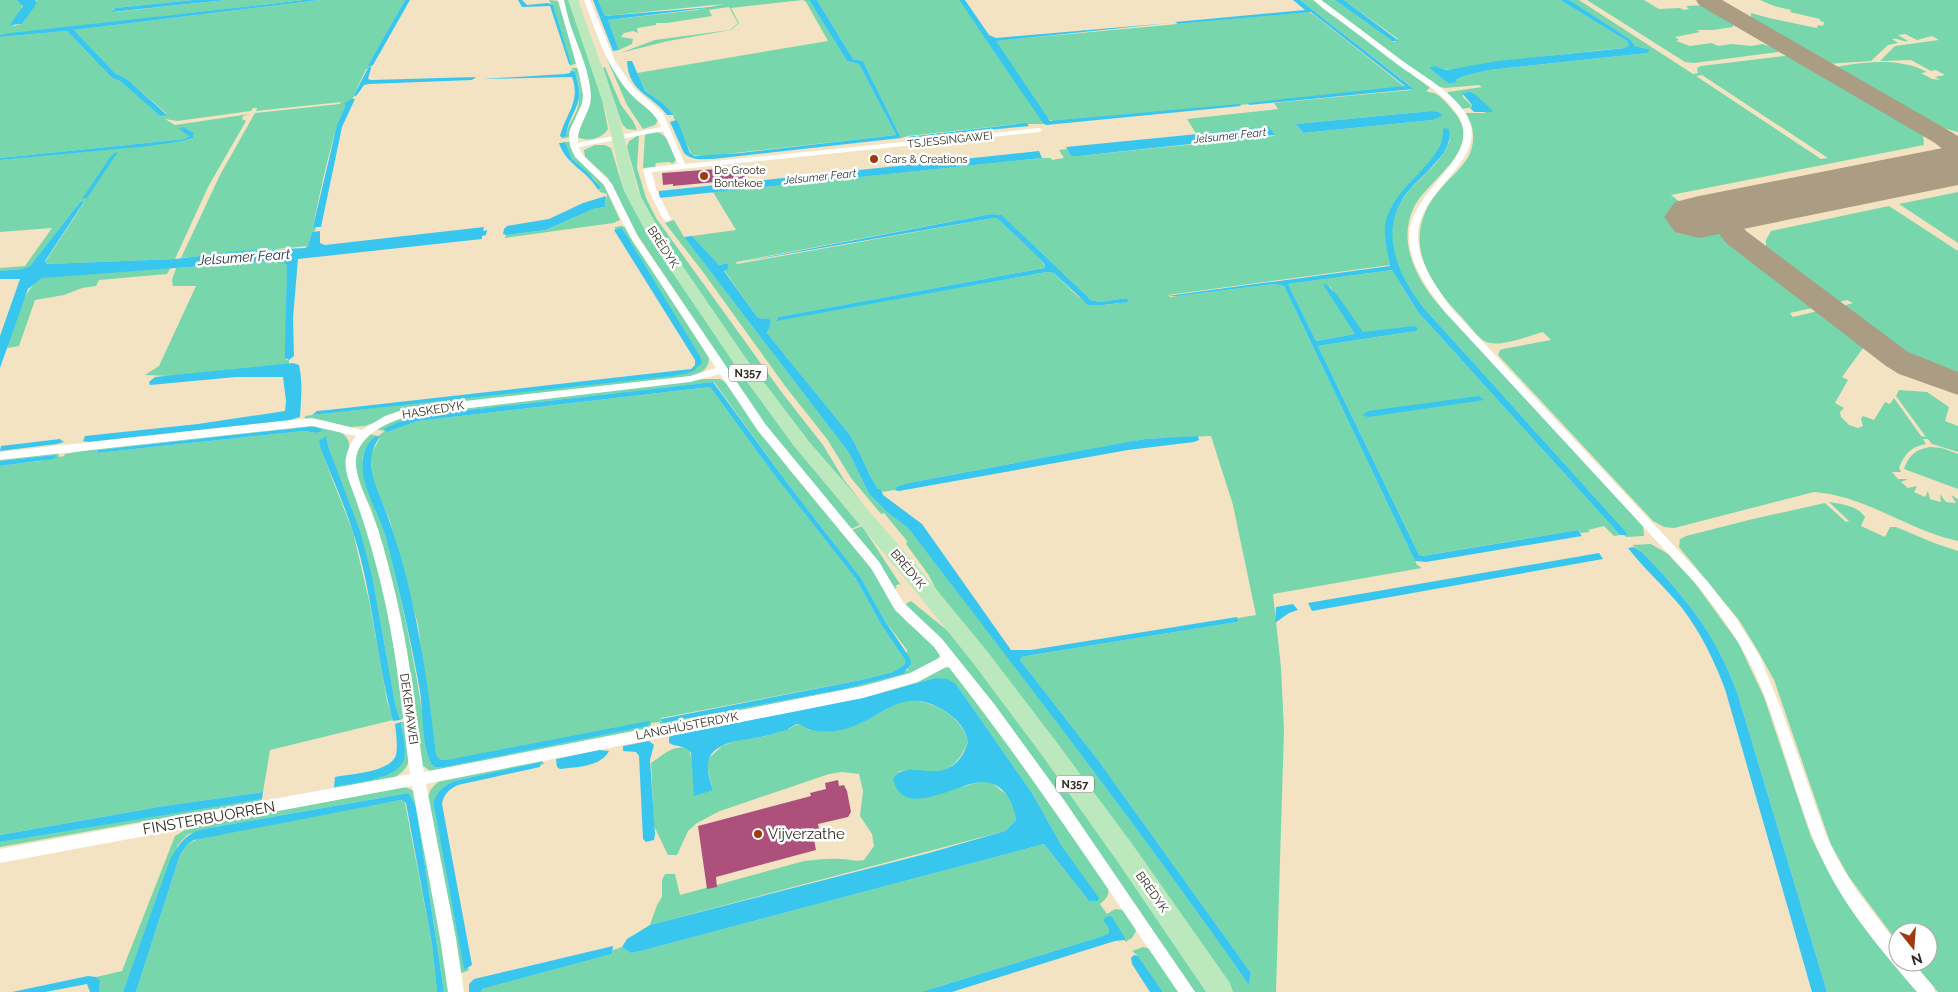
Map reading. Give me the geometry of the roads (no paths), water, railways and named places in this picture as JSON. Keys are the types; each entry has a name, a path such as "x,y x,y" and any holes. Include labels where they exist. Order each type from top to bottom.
{"main road":[{"name":"N357","path":"573,0 602,80 617,137"},
{"name":"BRÉDYK","path":"617,137 631,191 646,220 740,361 799,441 926,591 1013,700 1125,853 1221,992"}],"street":[{"path":"561,0 583,74 587,95 584,110 574,128 572,139 574,146 666,128"},
{"path":"587,0 611,61 635,95 657,111 682,165"},
{"path":"1317,0 1433,87 1463,117 1468,130 1467,146 1464,155 1427,197 1415,222 1414,246 1423,275 1447,309 1703,584 1745,640 1768,689 1818,834 1830,859 1851,893 1888,943"},
{"name":"TSJESSINGAWEI","path":"647,170 1039,130"},
{"name":"BRÉDYK","path":"574,146 583,160 600,174 608,184 634,237 722,370 778,448 875,565 906,615 928,632 951,658 1059,805 1187,992"},
{"name":"BRÉDYK","path":"647,170 657,201 667,219"},
{"name":"HASKEDYK","path":"363,434 391,418 411,411 690,379 722,370"},
{"path":"0,456 312,422 363,434"},
{"name":"DEKEMAWEI","path":"363,434 353,451 349,466 372,526 387,580 404,669 418,779 452,957 456,992"},
{"name":"LANGHÚSTERDYK","path":"418,779 863,692 913,678 951,658"},
{"name":"FINSTERBUORREN","path":"0,856 418,779"},
{"path":"1910,972 1927,992"}],"water":[{"path":"17,0 35,0 37,3 22,24 10,25 23,6"},
{"path":"193,0 226,0 112,12 115,8"},
{"path":"304,0 320,0 74,30 115,73 127,79 167,115 160,116 120,81 112,78 67,31 0,37 0,35 11,33"},
{"path":"405,0 410,0 373,65 369,66 368,65"},
{"path":"518,0 522,0 527,5 548,3 553,5 571,64 569,64 550,6 522,7"},
{"path":"593,0 598,0 605,16 724,6 608,20 619,50 613,51"},
{"path":"809,0 817,0 853,59 863,61 901,138 713,159 697,159 687,156 670,122 676,120 678,122 690,153 694,156 740,153 896,135 859,64 847,61"},
{"path":"959,0 965,0 989,35 996,38 1170,23 996,41 1050,121 1239,104 1241,106 1046,125"},
{"path":"1293,0 1300,0 1414,89 1249,105 1248,103 1405,86 1311,12 1178,24 1175,22 1305,10"},
{"path":"1335,0 1344,0 1399,41 1392,41"},
{"path":"1560,0 1569,0 1631,40 1634,46 1650,50 1647,53 1489,70 1464,76 1456,80 1457,82 1449,84 1429,68 1434,66 1447,70 1498,61 1625,48 1629,45 1627,41"},
{"path":"627,61 632,61 645,91 663,103 674,115 667,115 636,86 628,71"},
{"path":"368,68 371,68 368,79 371,80 476,77 472,80 369,84 364,85 357,95 353,97"},
{"path":"571,70 575,72 579,93 566,136 562,138 560,136 574,101 575,94 572,77 482,79 565,74 570,73"},
{"path":"1470,92 1476,95 1493,111 1474,112 1470,108 1472,105 1462,93"},
{"path":"351,99 355,99 342,127 321,227 313,227 337,125 346,105 344,104"},
{"path":"1431,111 1438,112 1443,116 1433,120 1303,133 1296,124"},
{"path":"1027,123 1029,126 907,137"},
{"path":"184,127 194,133 193,138 149,146 0,160 0,158 185,139 189,136 179,129"},
{"name":"Jelsumer Feart","path":"1269,127 1275,135 1079,156 1071,156 1066,147"},
{"path":"1443,129 1449,129 1449,141 1445,151 1404,197 1393,225 1395,254 1406,282 1423,307 1627,533 1626,535 1620,535 1418,312 1392,270 1288,284 1316,341 1355,334 1324,286 1325,283 1337,295 1363,332 1414,326 1418,328 1416,331 1318,346 1419,555 1578,530 1582,536 1426,562 1415,561 1284,286 1275,284 1167,296 1390,266 1385,232 1389,212 1397,198 1436,153"},
{"path":"559,143 565,143 572,159 601,188 598,190 594,183 572,163 562,151"},
{"name":"Jelsumer Feart","path":"1039,151 1042,158 659,198 659,191"},
{"path":"118,152 87,198 82,199 111,156"},
{"path":"606,196 605,207 593,209 546,230 503,234 507,226 549,219 583,203"},
{"name":"Jelsumer Feart","path":"80,202 84,202 45,261 47,264 175,259 241,251 305,248 308,246 312,232 320,231 320,243 325,245 484,227 483,231 487,230 486,235 482,236 482,239 298,259 293,318 294,356 289,360 285,358 287,265 282,260 42,278 28,289 0,368 0,336 20,279 0,279 0,271 22,269 30,266"},
{"path":"991,214 1002,215 1091,300 1100,302 1127,298 1129,302 1088,305 1054,273 1047,272 776,321 778,317 1044,268 1045,265 1042,261 998,219 994,218 735,263"},
{"path":"622,228 700,356 702,363 692,372 673,376 312,415 317,411 691,369 695,365 695,360 614,230"},
{"path":"692,236 719,265 728,263 729,268 724,271 758,318 769,319 771,322 767,333 850,435 878,489 881,489 883,495 922,524 1011,650 1031,650 1237,617 1239,621 1237,622 1032,655 1022,657 1020,660 1098,760 1251,973 1249,985 1124,812 908,528 888,513 869,494 849,453 684,237"},
{"path":"293,363 299,365 300,371 300,417 290,420 83,441 85,436 198,424 285,411 286,401 283,377 236,377 150,385 149,382 155,377"},
{"path":"713,382 788,484 861,578 885,621 910,658 911,664 903,674 841,690 662,723 661,719 861,680 893,672 905,664 905,660 882,626 856,579 775,476 710,387 418,421 387,432 384,429 399,422 426,415"},
{"path":"1479,396 1484,400 1368,417 1363,415 1368,411"},
{"path":"316,427 323,431 317,433 304,431 97,453 98,450"},
{"path":"326,436 329,449 360,531 373,580 395,703 400,720 393,721 387,698 360,555 346,511 321,450 319,441"},
{"path":"375,436 380,437 371,458 372,472 401,557 417,622 436,754 439,759 447,760 649,721 650,723 647,726 444,767 435,767 431,763 424,738 420,691 400,595 386,538 366,486 363,472 363,459 366,447"},
{"path":"1198,436 1199,440 1194,442 1128,450 899,491 894,490 898,486 908,483 1122,443 1145,439"},
{"path":"60,439 64,442 0,451 1,446"},
{"path":"56,456 53,459 0,466 0,461"},
{"path":"1634,547 1642,552 1685,600 1708,633 1728,670 1737,692 1827,992 1812,992 1725,689 1716,668 1689,617 1628,548"},
{"path":"1599,553 1603,559 1312,611 1308,603"},
{"path":"1293,604 1298,610 1289,613 1275,623 1276,607"},
{"path":"935,678 947,679 956,684 1032,793 1063,848 1099,898 1098,901 1089,901 1044,844 641,951 631,953 622,947 627,939 650,925 929,853 1005,831 1016,820 1013,807 1007,795 991,783 973,783 920,799 908,797 899,791 893,779 899,773 907,770 944,770 953,766 961,757 968,742 963,728 957,721 946,712 930,704 916,701 903,702 856,725 841,730 815,731 797,724 787,730 721,746 710,756 708,764 713,790 694,796 691,753 684,747 669,743 669,737 674,735 874,695"},
{"path":"401,722 405,753 403,762 398,768 391,773 372,780 334,787 335,777 379,769 393,761 397,748 395,724"},
{"path":"649,741 654,745 650,760 655,834 654,840 646,842 643,839 639,756 636,752 623,751 623,746"},
{"path":"599,750 609,751 594,763 580,767 560,769 557,767 556,759"},
{"path":"541,762 540,767 458,785 445,795 442,804 472,965 464,970 433,802 441,789 454,781"},
{"path":"263,792 262,799 0,842 0,835 164,806"},
{"path":"409,794 416,807 444,992 437,992 432,944 406,803 401,800 194,840 187,845 180,855 136,992 123,992 170,860 187,837 203,829"},
{"path":"1108,916 1112,917 1125,940 1115,941 952,992 921,992 1100,937 1109,933 1109,928 1103,920"},
{"path":"613,946 612,954 482,989 481,992 469,992 469,984 474,979"},
{"path":"1134,955 1138,956 1163,992 1150,992 1132,964 1131,958"},
{"path":"88,976 96,977 100,980 99,992 90,992 87,984 45,992 12,992"}],"place":[{"name":"Cars & Creations","path":"874,159"},
{"name":"De Groote Bontekoe","path":"704,176"},
{"name":"Vijverzathe","path":"758,834"}]}
